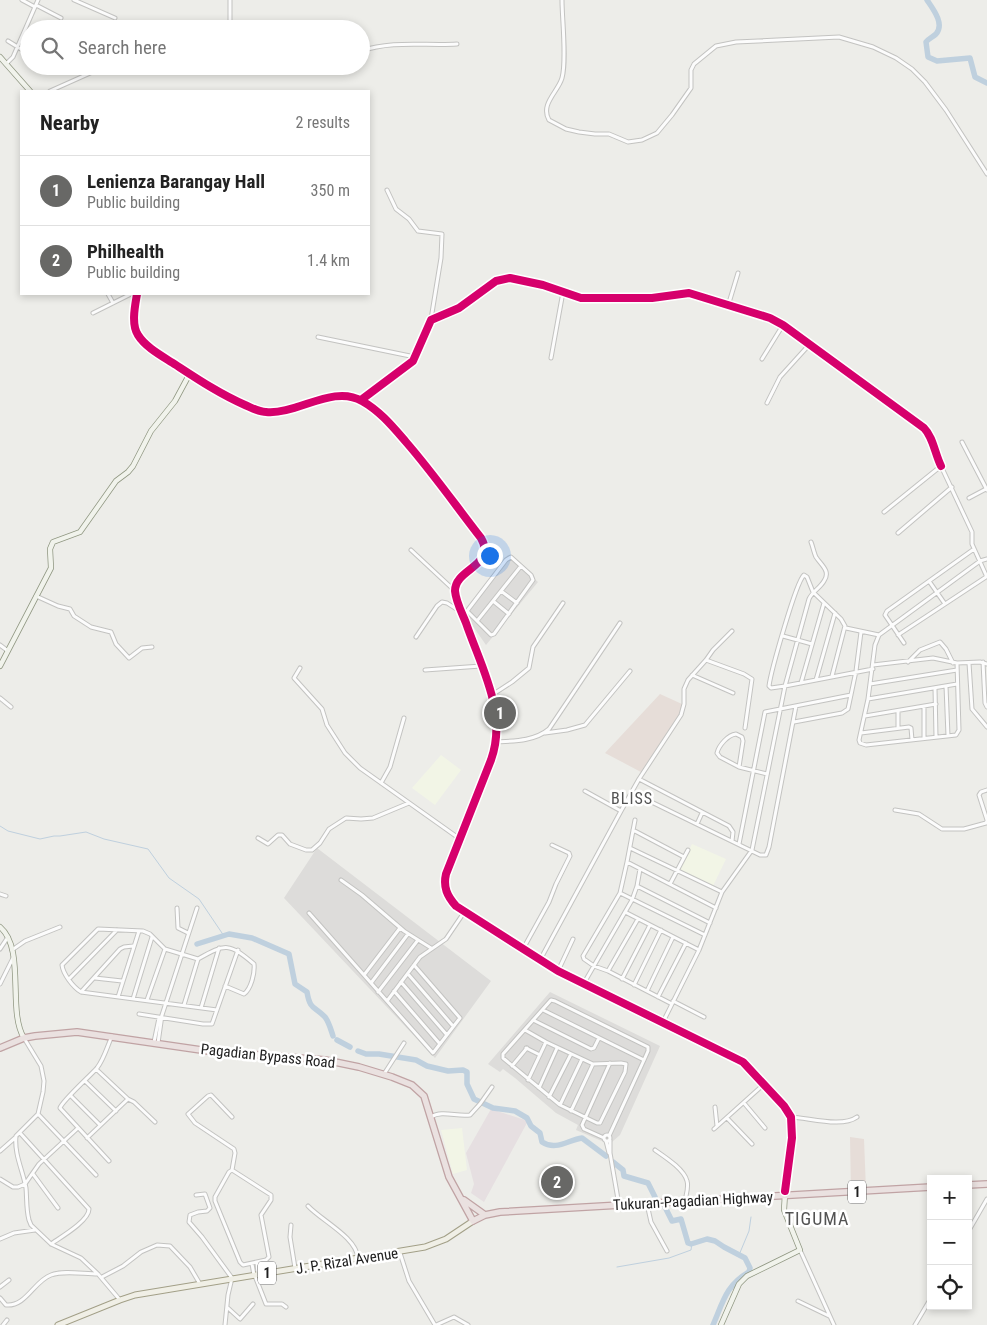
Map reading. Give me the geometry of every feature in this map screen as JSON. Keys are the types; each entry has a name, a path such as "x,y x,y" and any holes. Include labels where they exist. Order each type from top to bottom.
{"highway":[{"name":"Pagadian Bypass Road","path":"0,1048 24,1038 63,1032 77,1032 215,1052 325,1060 383,1074 412,1085 424,1096 449,1177 473,1221"},
{"path":"972,1185 987,1184"},
{"name":"Tukuran-Pagadian Highway","path":"485,1215 509,1211 927,1187"},
{"name":"Pagadian Bypass Road","path":"461,1197 485,1215"},
{"name":"J. P. Rizal Avenue","path":"473,1221 485,1215"}],"main road":[{"name":"J. P. Rizal Avenue","path":"58,1325 120,1300 232,1278 400,1252 436,1244 473,1221"}],"street":[{"path":"22,0 61,18"},
{"path":"30,20 38,0"},
{"path":"74,0 114,18"},
{"path":"230,0 230,20"},
{"path":"562,0 563,76 548,105 546,113 549,120 566,129 588,134 609,134 628,142 648,138 660,129 689,92 692,84 691,70 694,64 716,46 736,42 839,37 860,42 886,53 904,63 916,73 953,120 987,174"},
{"path":"8,41 20,49"},
{"path":"6,64 12,59 20,41"},
{"path":"370,48 396,44 457,44"},
{"path":"0,57 29,90"},
{"path":"52,90 86,75"},
{"path":"361,400 395,375 415,357 431,320 441,258 442,234 418,231 409,219 396,209 387,190"},
{"path":"728,306 738,273"},
{"path":"431,320 459,308 496,282 510,278 544,285 580,298 652,298 688,293 770,318 782,325 924,428 928,433 936,457 972,532 971,541 986,576 898,635"},
{"path":"552,358 563,292"},
{"path":"108,295 113,304"},
{"path":"93,313 129,295"},
{"path":"136,295 134,313 136,330 139,336 155,352 225,396 267,412 289,410 340,396 361,400 376,411 391,425 422,461 486,547 479,562 458,582 455,592"},
{"path":"762,359 782,325"},
{"path":"318,337 415,357"},
{"path":"766,403 780,377 809,345"},
{"path":"0,666 51,568 50,549 53,542 80,532 116,481 133,466 151,431 175,401 190,375"},
{"path":"962,442 987,489 969,498"},
{"path":"884,512 941,466"},
{"path":"898,532 952,487"},
{"path":"662,1023 699,950 722,892 752,850 780,708 797,640 809,599 825,580 826,572 816,556 811,542"},
{"path":"904,643 885,616 887,611 974,549"},
{"path":"411,550 455,592 465,614 492,695 496,716 496,742 492,758 446,874 445,887 451,900 464,911 540,960 583,984 743,1062 784,1106 791,1117 792,1138 784,1210 834,1325"},
{"path":"416,637 437,606 442,602 447,603 465,614 477,621 489,635 492,635 533,580 531,575 513,557 508,558 465,614"},
{"path":"908,662 920,650 940,642 946,649 957,670 959,732 956,735 862,745 860,742 861,733 879,635 980,561 987,559"},
{"path":"477,621 521,566"},
{"path":"832,676 846,628 844,622 813,592 807,577 802,576 794,597 769,686 771,688 816,680 873,667 933,658 955,663 985,663 985,703 987,707"},
{"path":"929,581 945,604"},
{"path":"502,590 517,603"},
{"path":"36,596 70,609 74,616 92,627 111,632 116,644 129,658 142,648 152,647"},
{"path":"493,601 509,614"},
{"path":"492,695 529,668 532,647 563,603"},
{"path":"801,683 824,603"},
{"path":"816,680 835,613"},
{"path":"544,733 620,623"},
{"path":"846,628 879,635"},
{"path":"540,960 631,792 684,710 685,686 713,650 732,632"},
{"path":"794,722 845,712 849,706 862,632"},
{"path":"783,636 812,644"},
{"path":"0,645 8,651"},
{"path":"706,660 744,674 752,679 745,728"},
{"path":"969,663 972,709 987,727"},
{"path":"424,670 481,666"},
{"path":"300,668 294,678 322,709 327,726 345,753 360,768 460,838"},
{"path":"870,684 957,670"},
{"path":"496,742 524,740 544,733 585,725 630,671"},
{"path":"692,675 733,693"},
{"path":"868,699 957,684"},
{"path":"946,686 948,736"},
{"path":"935,688 936,737"},
{"path":"739,844 764,715 767,711 851,695"},
{"path":"0,698 11,707"},
{"path":"864,716 936,704"},
{"path":"631,792 763,856 768,852 796,706"},
{"path":"924,706 924,738"},
{"path":"898,711 898,728"},
{"path":"381,783 390,767 404,718"},
{"path":"861,733 910,727 912,740"},
{"path":"739,767 743,741 740,736 733,734 727,738 717,753 720,757 739,767 767,774"},
{"path":"639,779 729,826 733,832 732,841"},
{"path":"895,810 919,814 942,829 964,829 986,823 979,797 981,792 987,790"},
{"path":"585,791 621,811"},
{"path":"258,838 268,844 278,835 282,835 290,844 306,850 312,850 320,843 331,827 346,818 373,818 410,802"},
{"path":"697,824 702,813"},
{"path":"635,820 620,893 583,956 585,960 594,966 704,1017"},
{"path":"633,830 684,857"},
{"path":"523,949 549,902 570,856 569,853 552,845"},
{"path":"630,848 722,892"},
{"path":"670,884 688,850"},
{"path":"627,862 716,908"},
{"path":"583,984 632,900 640,869"},
{"path":"341,880 362,895 400,928 431,948"},
{"path":"637,886 710,923"},
{"path":"620,893 705,935"},
{"path":"0,894 6,896"},
{"path":"177,908 178,928 188,933"},
{"path":"156,1042 161,1017 197,908"},
{"path":"386,1001 424,953 446,939 464,911"},
{"path":"625,912 699,950"},
{"path":"309,913 433,1053 460,1018 414,965"},
{"path":"608,971 638,919"},
{"path":"622,979 650,925"},
{"path":"0,927 8,936 12,950 19,1025 43,1073 43,1092 38,1114 0,1151"},
{"path":"12,950 25,941 60,927"},
{"path":"217,1010 80,992 62,970 64,962 96,930 102,928 138,931 147,933 165,949 198,959 219,947 238,950 254,964 254,971 248,991 246,994 242,994 225,986"},
{"path":"364,975 400,928"},
{"path":"70,979 117,930"},
{"path":"634,985 661,930"},
{"path":"118,997 138,931"},
{"path":"371,983 408,934"},
{"path":"0,949 8,936"},
{"path":"133,999 152,937"},
{"path":"647,991 673,937"},
{"path":"558,970 573,939"},
{"path":"378,992 418,940"},
{"path":"658,997 686,943"},
{"path":"80,992 120,949 124,946 133,946"},
{"path":"201,1008 219,947"},
{"path":"147,1000 165,949"},
{"path":"139,1014 209,1024 214,1021 238,950"},
{"path":"0,984 13,957"},
{"path":"184,1005 198,959"},
{"path":"408,974 453,1026"},
{"path":"94,978 122,981"},
{"path":"401,982 447,1034"},
{"path":"394,991 440,1044"},
{"path":"525,1030 557,1048 594,1064 624,1063 627,1066 600,1123 597,1123 560,1105 512,1066 503,1058 503,1055 549,1001 555,1001 647,1046 648,1051 607,1139 619,1205"},
{"path":"543,1010 644,1060"},
{"path":"534,1020 591,1049 594,1048 600,1038"},
{"path":"109,1161 60,1108 61,1104 72,1096 96,1069 105,1054 112,1036"},
{"path":"528,1080 546,1042"},
{"path":"383,1074 404,1043"},
{"path":"512,1066 527,1048 540,1054"},
{"path":"539,1088 557,1048"},
{"path":"549,1097 571,1054"},
{"path":"560,1105 582,1059"},
{"path":"607,1139 582,1128 582,1124 610,1063"},
{"path":"571,1111 594,1064"},
{"path":"96,1069 155,1122"},
{"path":"84,1081 116,1111"},
{"path":"716,1108 716,1128 764,1085"},
{"path":"431,1117 439,1113 454,1116 470,1115 492,1087"},
{"path":"232,1117 211,1095 188,1114 195,1123 234,1149 232,1170 229,1172 214,1201 240,1262 243,1265 257,1263 269,1257 261,1214 271,1200 271,1195 232,1170"},
{"path":"72,1096 100,1125"},
{"path":"86,1138 128,1099"},
{"path":"744,1103 766,1128"},
{"path":"38,1114 96,1175"},
{"path":"791,1117 841,1122 850,1121 857,1117"},
{"path":"727,1118 752,1144"},
{"path":"0,1179 13,1187 25,1184 45,1159 78,1128"},
{"path":"20,1133 89,1208 88,1215 82,1221 51,1244"},
{"path":"16,1136 16,1148 25,1184 28,1215 31,1224 51,1244 76,1254 102,1278 120,1300"},
{"path":"655,1150 678,1169 687,1180 688,1184 684,1202"},
{"path":"33,1174 58,1208"},
{"path":"196,1195 206,1194 210,1208 207,1211 190,1215 189,1222 232,1278 228,1294 225,1325"},
{"path":"972,1225 987,1199"},
{"path":"647,1204 651,1222 667,1251"},
{"path":"308,1206 334,1226 354,1246 358,1251 358,1259"},
{"path":"291,1225 290,1233 295,1269"},
{"path":"0,1239 14,1233 36,1230"},
{"path":"102,1278 123,1266 141,1252 157,1245 170,1246 190,1267 200,1284"},
{"path":"721,1325 739,1284 746,1276 800,1250"},
{"path":"400,1252 409,1280 435,1325 454,1317 468,1325"},
{"path":"256,1275 257,1263"},
{"path":"252,1264 266,1304 282,1304 286,1306"},
{"path":"0,1298 6,1304 14,1304 27,1296 42,1280 53,1274 98,1274"},
{"path":"0,1287 9,1280"},
{"path":"798,1301 830,1316"},
{"path":"228,1308 240,1319 253,1304"},
{"path":"915,1325 927,1305"},
{"path":"2,1325 7,1320"}],"shaded area":[{"path":"508,555 538,582 486,645 463,612"},
{"path":"660,694 682,704 683,709 641,772 605,753"},
{"path":"441,755 461,770 435,805 412,788"},
{"path":"692,844 726,859 713,886 679,870"},
{"path":"317,848 491,981 435,1058 284,898"},
{"path":"550,992 660,1046 620,1135 612,1142 611,1149 606,1149 604,1142 576,1130 578,1125 556,1113 503,1069 500,1072 488,1064"},
{"path":"491,1109 528,1121 484,1202 471,1193 474,1184 466,1153"},
{"path":"462,1128 467,1170 453,1174 441,1130"},
{"path":"850,1137 864,1139 866,1190 851,1191"}],"waterway":[{"path":"927,0 939,21 936,34 926,42 928,57 937,61 970,58 975,77 987,83"},
{"path":"0,826 8,831 40,839 86,832 104,839 148,849 169,878 199,899 224,936"},
{"path":"197,944 229,934 252,938 289,954 295,984 307,992 311,1005 325,1017 333,1036"},
{"path":"337,1040 350,1047"},
{"path":"358,1051 366,1054 379,1054 416,1060 427,1066 448,1071 463,1070 467,1072 467,1084 474,1099 493,1108 515,1111 527,1118 531,1126 540,1133 542,1142 557,1145 582,1138 606,1156"},
{"path":"613,1162 623,1170 624,1176 648,1183 655,1197"},
{"path":"665,1207 672,1221 681,1219 688,1243 691,1244 707,1239 715,1241 745,1258 750,1268 749,1272 730,1288 713,1325"},
{"path":"739,1255 749,1231 751,1217"},
{"path":"617,1267 669,1258 691,1250 692,1243"}],"cycle path":[{"path":"361,400 413,361 431,320 459,308 496,281 510,278 543,285 581,298 652,298 689,293 770,318 783,325 924,428 932,441 941,466"},
{"path":"137,295 134,320 136,331 141,340 150,348 236,401 255,410 266,412 278,412 339,396 351,397 369,405 386,420 416,454 481,538 484,555 480,561 461,577 455,591 485,673 495,708 495,742 491,760 446,874 445,887 448,895 456,906 558,971 743,1062 784,1106 791,1117 792,1138 785,1191"}],"place":[{"name":"Lenienza Barangay Hall","path":"500,713"},
{"name":"Philhealth","path":"557,1182"}],"district":[{"name":"BLISS","path":"632,798"},
{"name":"TIGUMA","path":"817,1218"}]}
